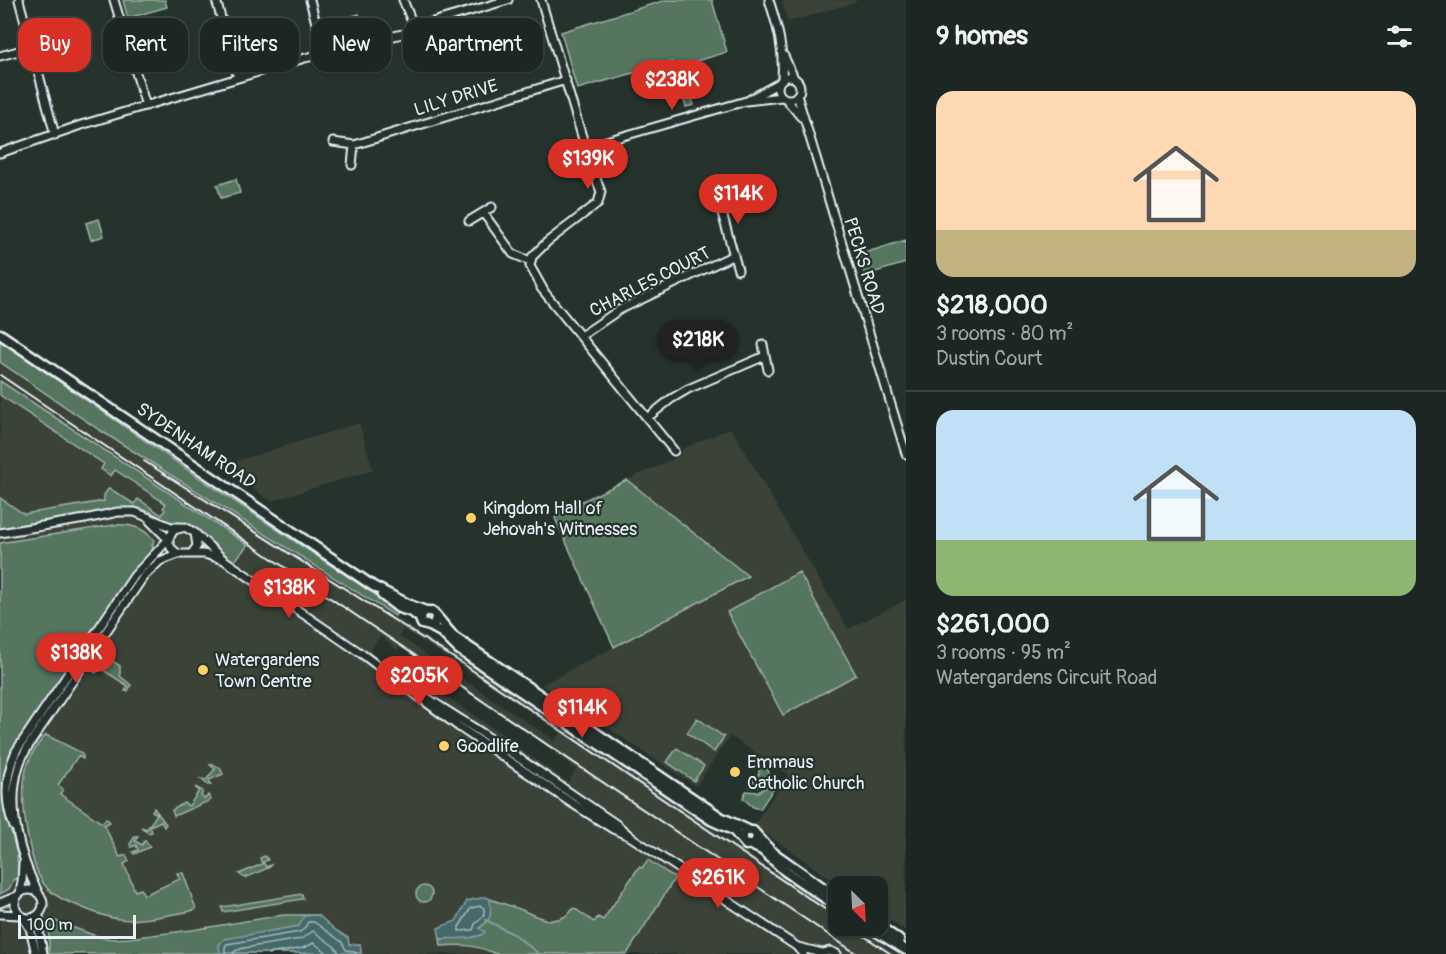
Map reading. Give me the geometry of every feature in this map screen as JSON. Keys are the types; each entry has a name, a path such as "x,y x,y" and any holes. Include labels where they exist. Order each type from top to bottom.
{"street":[{"path":"19,0 24,18"},
{"path":"114,0 146,106"},
{"path":"216,0 238,78"},
{"path":"310,0 315,18"},
{"path":"403,0 410,18"},
{"path":"449,18 508,0"},
{"path":"541,0 590,163 596,197 578,217 529,254 526,266 529,274 674,452"},
{"path":"770,0 783,54 778,90 784,98"},
{"path":"0,56 18,51"},
{"path":"586,149 746,101 792,99 800,90 800,83 794,78 783,54"},
{"path":"0,153 81,125 311,58"},
{"path":"37,72 55,135"},
{"path":"746,101 781,81 794,78"},
{"name":"LILY DRIVE","path":"333,142 354,145 566,80"},
{"name":"PECKS ROAD","path":"797,95 906,454"},
{"name":"PECKS ROAD","path":"784,98 804,121"},
{"path":"352,165 354,145"},
{"name":"CHARLES COURT","path":"715,188 738,270"},
{"path":"469,221 484,214 492,207"},
{"path":"484,214 513,254 528,260"},
{"name":"CHARLES COURT","path":"581,336 620,310 734,255"},
{"name":"SYDENHAM ROAD","path":"0,334 373,586 410,605 426,610"},
{"path":"763,345 768,370"},
{"path":"647,418 688,389 765,356"},
{"path":"0,534 118,512 135,512 171,527 189,528 224,560 400,682 429,706 570,802 613,829 631,837 795,946 803,954"},
{"path":"146,517 168,539 171,548 178,554"},
{"path":"43,954 39,914 43,905 23,858 9,811 7,794 9,773 16,751 134,576 174,530 181,527"},
{"path":"192,553 198,542 195,533"},
{"path":"18,835 15,786 19,766 26,750 144,576 160,561 178,554 209,555 224,560"},
{"name":"SYDENHAM ROAD","path":"373,586 391,603 412,612 420,619"},
{"path":"828,896 771,851 755,832 722,818 544,702 458,649 441,632 422,624 420,619 422,613 426,610 432,611 454,637 544,702 711,820 733,830 746,844 762,850 785,871 828,897"},
{"path":"430,626 434,624 436,617"},
{"path":"741,838 748,830"},
{"path":"751,845 756,841 757,836"},
{"path":"23,858 22,882 15,908 30,928 36,954"},
{"path":"0,903 32,890 39,894"},
{"path":"0,914 31,918 39,914"},
{"path":"888,932 906,944"},
{"path":"883,936 906,950"},
{"path":"795,946 821,953 830,951 837,954"}],"shaded area":[{"path":"787,0 856,0 856,2 788,22 782,2"},
{"name":"Watergardens Town Centre","path":"0,362 98,429 492,679 828,908 828,936 869,936 896,954 0,954","holes":["403,629 561,733 555,741 399,636","380,636 397,650 400,646 556,752 555,754 576,769 569,781 400,666 385,662 371,653"]},
{"path":"359,423 373,470 271,501 220,466"},
{"path":"731,428 848,629 906,600 906,931 888,919 888,876 828,877 754,825 788,774 730,736 696,786 542,685 748,576 627,480 678,457 684,448"}],"green space":[{"path":"165,0 167,7 128,18 123,1"},
{"path":"666,0 712,0 727,52 683,65 694,105 686,107 672,62 577,89 561,32"},
{"path":"359,14 360,18 346,18"},
{"path":"236,179 240,193 221,198 217,185"},
{"path":"99,219 104,236 91,240 86,223"},
{"path":"906,240 906,263 865,275 858,255"},
{"path":"0,341 189,471 398,610 395,616 98,429 0,362"},
{"path":"0,381 248,545 233,563 193,526 167,521 149,511 135,507 0,528 0,498 24,514 104,501 104,495 109,488 134,504 138,499 162,515 166,504 115,470 111,476 101,469 104,464 0,395"},
{"path":"627,480 748,576 614,647 555,518 561,511"},
{"path":"114,525 141,529 154,540 152,546 155,549 137,567 14,748 6,811 17,855 19,879 14,879 9,889 0,894 0,543"},
{"path":"799,572 856,675 783,715 727,612"},
{"path":"100,653 120,666 120,676 131,685 128,691 125,691 128,686 100,668 96,673 90,669"},
{"path":"697,718 724,737 714,752 687,733"},
{"path":"46,735 80,752 83,756 83,759 78,756 58,785 63,789 60,794 102,823 106,818 110,822 104,825 120,857 126,855 129,861 124,864 135,891 141,889 144,895 180,879 177,873 183,873 196,909 155,918 131,920 111,918 61,899 48,889 41,880 31,852 24,802 25,775 28,764 35,748"},
{"path":"677,748 704,766 694,781 667,762"},
{"path":"213,764 220,768 223,774 209,780 211,785 208,785 201,779 206,780 215,769 210,765"},
{"path":"759,764 768,769 769,773 765,782 758,787 750,786 759,774"},
{"path":"770,785 774,788 760,809 753,807 743,798 746,791 758,792"},
{"path":"195,787 203,791 201,796 205,799 208,795 211,800 174,816 172,810 184,803 189,806 199,791"},
{"path":"154,808 166,824 164,827 161,821 150,826 152,832 148,833 141,827 147,829 157,814 152,811"},
{"path":"135,836 138,836 135,841 142,845 145,840 150,847 134,854 133,852 138,850 136,845 131,847 130,844"},
{"path":"265,856 268,860 263,862 266,867 271,865 270,867 245,878 239,874 262,864 260,858"},
{"path":"648,860 675,878 627,954 496,954 469,946 441,946 440,939 469,937 481,931 479,929 489,916 490,899 542,919 562,918 574,908 594,922 598,917 603,920 639,867 642,868"},
{"path":"421,886 427,886 432,894 430,900 421,902 416,897 416,891"},
{"path":"302,894 303,899 223,912 222,907"},
{"path":"283,915 318,915 348,938 349,945 360,944 361,953 49,954 49,924 53,920 96,936 111,939 192,930"}],"water":[{"path":"486,897 490,899 491,909 487,921 479,928 485,932 482,935 440,939 438,928 456,921 467,901"},
{"path":"318,915 348,938 349,945 360,944 361,953 220,953 219,945 224,939 299,926 304,916"}],"waterway":[{"path":"486,920 515,935 539,954"},
{"path":"214,954 220,953"}],"railway":[{"path":"0,375 857,954"},
{"path":"144,461 460,662 828,911"},
{"path":"864,936 891,954"}],"place":[{"name":"Kingdom Hall of Jehovah's Witnesses","path":"471,518"},
{"name":"Watergardens Town Centre","path":"203,670"},
{"name":"Goodlife","path":"444,746"},
{"name":"Emmaus Catholic Church","path":"735,772"}]}
